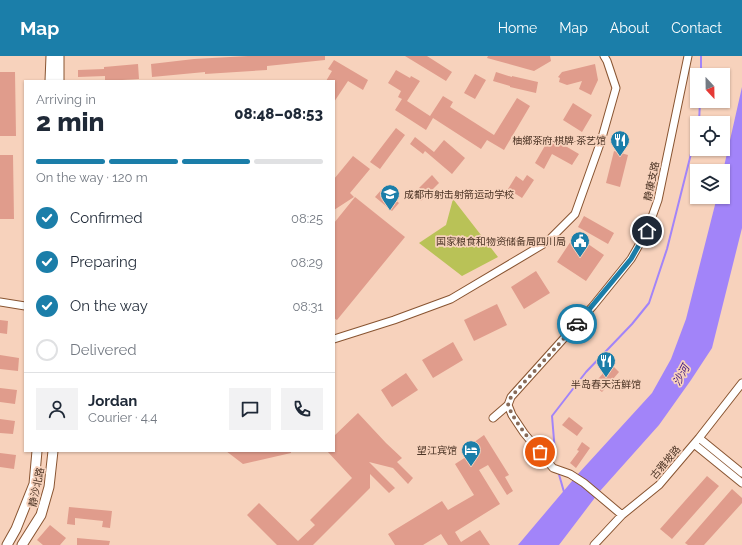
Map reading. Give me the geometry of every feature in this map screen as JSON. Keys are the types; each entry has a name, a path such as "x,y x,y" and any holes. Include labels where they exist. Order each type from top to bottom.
{"street":[{"path":"50,56 50,80"},
{"path":"59,56 59,80"},
{"path":"335,339 394,320 450,299 547,242 575,214 601,141 616,88 607,60 604,56"},
{"name":"静康支路","path":"493,418 508,405 511,397 593,306 626,265 647,231 658,200 688,56"},
{"path":"0,302 24,306"},
{"name":"古雅坡路","path":"594,545 622,515 659,485 742,383"},
{"path":"508,405 512,415 524,433 557,470 570,474 584,483 622,515"},
{"path":"696,441 742,473"},
{"path":"696,441 742,483"},
{"name":"静沙北路","path":"7,545 16,529 34,484 37,452"},
{"name":"静沙北路","path":"22,545 41,515 49,487 53,452"}],"green space":[{"path":"453,199 498,257 462,276 419,243 446,225"}],"water":[{"name":"沙河","path":"742,87 742,228 712,348 659,425 600,491 559,545 518,545 578,474 652,393 671,359 686,319 715,204 730,204 730,164 725,164 726,156 730,156 730,140"}],"building":[{"path":"248,56 325,56 325,60 267,66 267,70 205,74 205,72 152,77 151,64 194,59"},
{"path":"405,56 427,56 452,72 446,81"},
{"path":"488,56 550,56 551,61 534,71 487,58"},
{"path":"334,60 368,80 363,90 348,81 335,100 335,80 327,80 332,71 328,69"},
{"path":"138,64 139,79 105,80 105,76 78,77 78,70 104,69 104,67"},
{"path":"595,64 598,80 591,95 579,89 582,81 567,85 559,82 560,78 558,77 562,72"},
{"path":"396,70 410,78 411,76 420,81 407,101 430,116 443,96 453,102 450,107 494,135 517,98 530,106 504,150 487,140 481,149 433,118 426,130 395,110 402,99 398,97 401,91 388,83"},
{"path":"0,72 15,72 16,136 0,136"},
{"path":"496,72 538,82 536,93 510,87 493,81"},
{"path":"475,74 486,80 475,99 464,93"},
{"path":"573,103 592,115 582,132 563,120"},
{"path":"396,128 405,135 380,169 370,162"},
{"path":"415,137 434,152 444,140 465,158 452,174 425,151 423,154 410,144"},
{"path":"550,137 579,154 572,165 552,154 544,169 535,163"},
{"path":"614,151 628,155 620,187 606,183"},
{"path":"0,155 13,155 14,219 0,219"},
{"path":"353,156 370,169 350,193 354,197 335,209 335,178"},
{"path":"432,175 439,183 421,201 414,193"},
{"path":"527,175 534,180 522,198 508,189 516,176 523,181"},
{"path":"382,189 399,203 392,211 375,197"},
{"path":"355,197 405,237 337,320 335,319 335,222"},
{"path":"584,216 614,233 608,244 578,227"},
{"name":"国家粮食和物资储备局四川局","path":"575,235 604,255 586,281 557,262"},
{"path":"536,271 550,293 524,309 511,287"},
{"path":"497,304 507,325 474,341 464,320"},
{"path":"0,320 8,321 7,334 0,333"},
{"path":"453,342 463,360 433,378 422,360"},
{"path":"0,355 19,358 18,371 0,369"},
{"name":"半岛春天活鲜馆","path":"611,364 619,372 602,392 593,385"},
{"path":"406,373 418,390 392,407 381,390"},
{"path":"0,388 17,390 15,404 0,402"},
{"path":"358,413 402,458 397,462 413,478 408,484 393,468 369,462 395,488 389,493 370,474 370,488 313,545 277,545 247,515 259,503 298,541 315,525 310,520 352,478 328,452 335,452 335,435"},
{"path":"569,417 583,428 577,436 562,425"},
{"path":"0,419 15,421 13,434 0,433"},
{"path":"484,435 509,475 505,477 513,491 507,495 488,465 479,470 500,504 455,532 461,542 480,530 490,545 448,545 441,534 423,545 395,545 388,534 442,501 448,510 474,495 455,464 477,450 473,443"},
{"path":"582,442 590,448 576,468 570,463 579,451 577,450"},
{"path":"227,452 291,452 291,453 243,464"},
{"path":"0,453 16,455 14,469 0,467"},
{"path":"707,476 719,486 672,539 660,529"},
{"path":"732,489 742,498 742,503 704,545 688,545 685,543"},
{"path":"69,507 112,511 110,528 102,527 103,521 75,518 75,525 67,524"},
{"path":"50,525 66,538 60,545 43,545 37,540"},
{"path":"77,538 110,541 109,545 77,545"}],"waterway":[{"path":"701,56 701,68"},
{"path":"699,116 700,108"},
{"path":"555,452 552,416 586,372 632,324 649,303 667,249 690,156"},
{"path":"558,471 564,492"}],"way so far":[{"path":"540,452 524,433 512,415 508,405 511,397 577,324"}],"place":[{"name":"柚鄉茶府·棋牌·茶艺馆","path":"620,157"},
{"name":"成都市射击射箭运动学校","path":"390,211"},
{"name":"国家粮食和物资储备局四川局","path":"580,258"},
{"name":"半岛春天活鲜馆","path":"606,378"},
{"name":"望江宾馆","path":"471,467"}],"route":[{"path":"577,324 631,259 647,231"}]}
